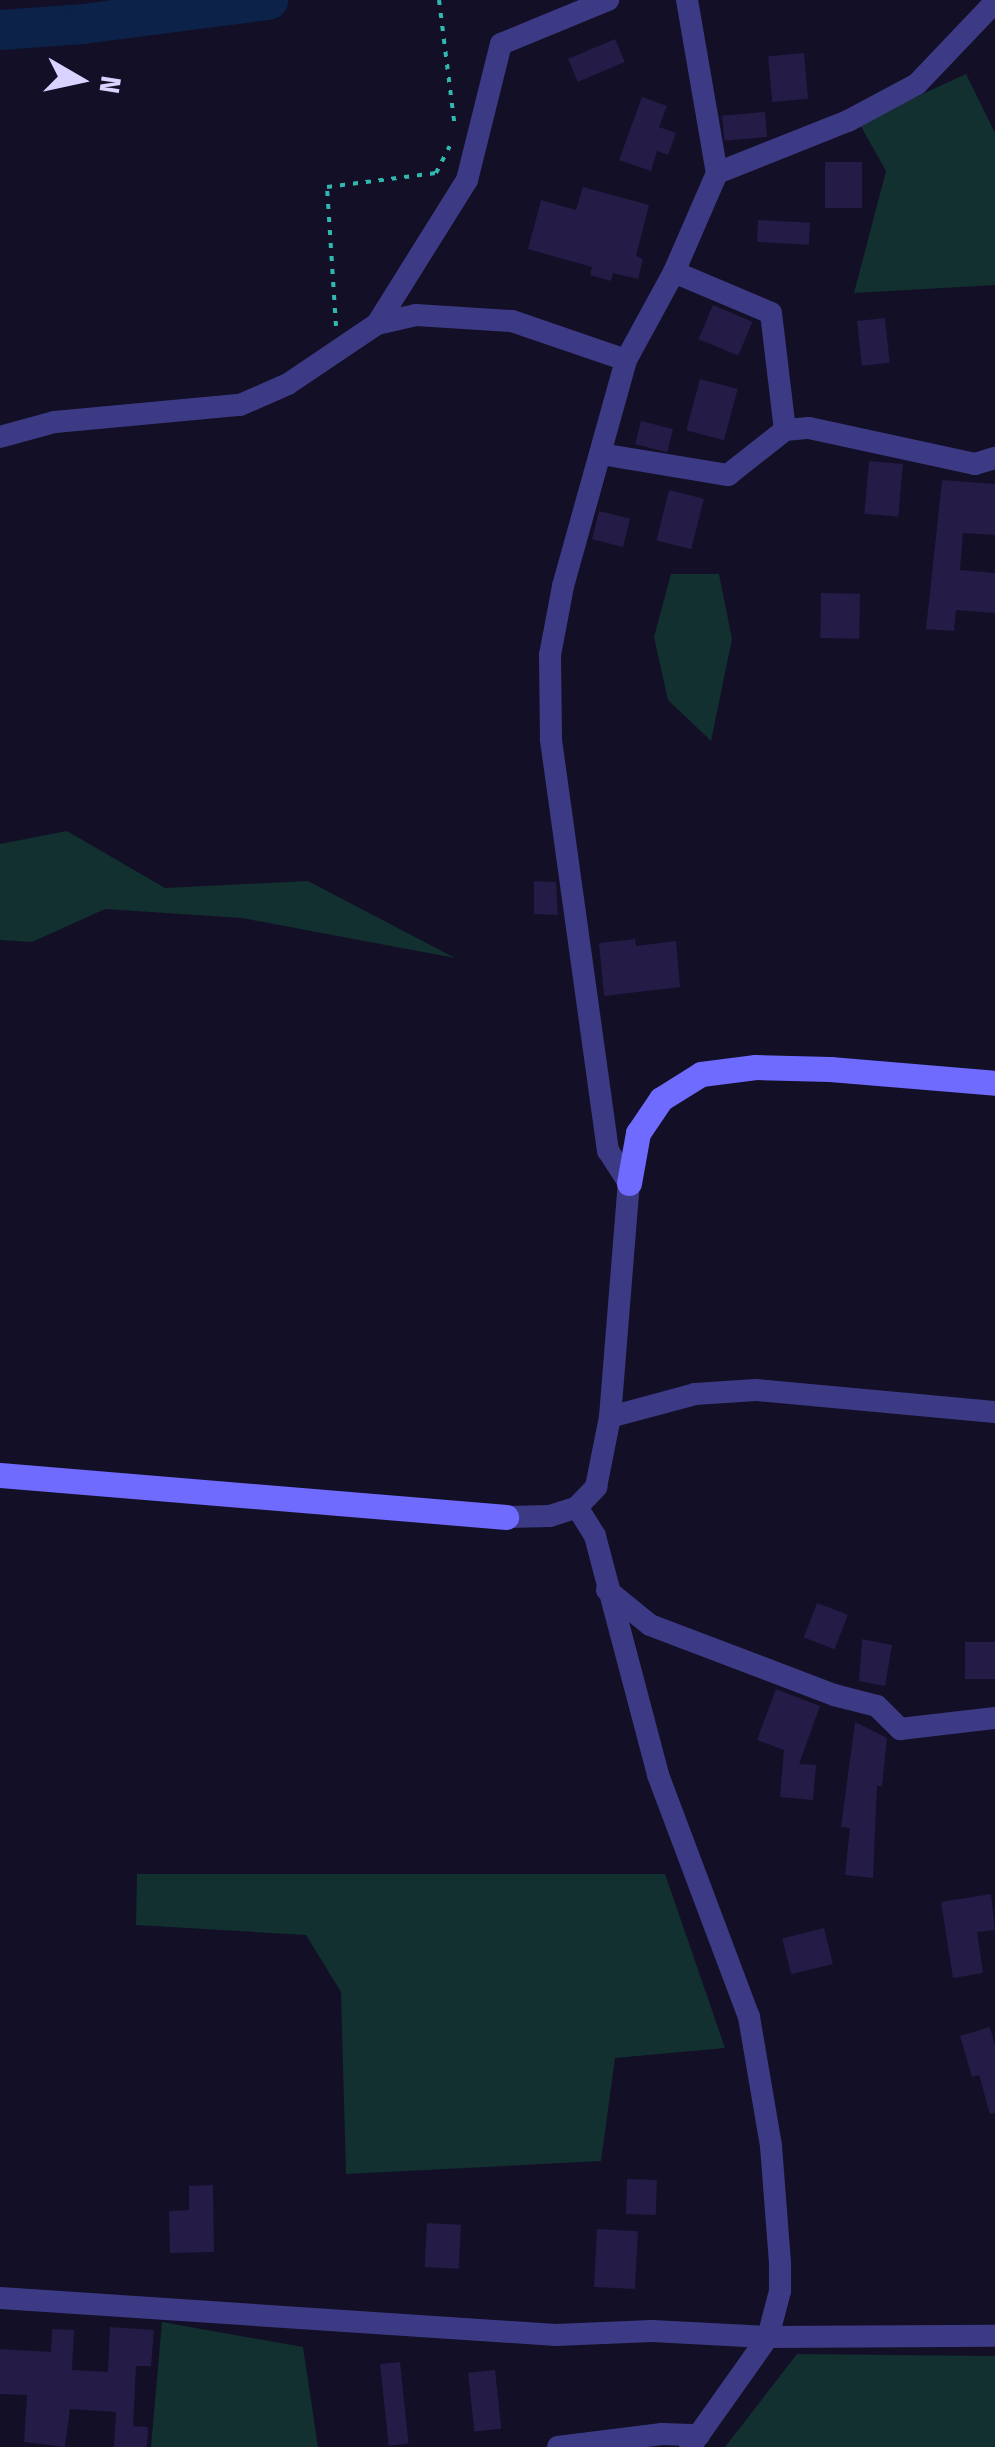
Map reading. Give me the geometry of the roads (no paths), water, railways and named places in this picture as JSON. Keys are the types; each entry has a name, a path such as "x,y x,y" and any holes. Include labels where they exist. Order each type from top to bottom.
{"street":[{"path":"377,324 467,180 501,44 608,0"},
{"path":"629,1182 608,1151 550,739 550,655 562,586 626,360 674,272 716,173 688,0"},
{"path":"716,173 848,121 917,84 995,2"},
{"path":"674,272 771,313 784,430"},
{"path":"0,437 55,422 240,405 288,384 377,324 416,316 512,321 626,360"},
{"path":"602,454 728,475 784,430 809,428 974,464 995,458"},
{"path":"0,1475 506,1517 550,1516 577,1507 596,1487 610,1417 629,1182 638,1133 662,1099 701,1074 756,1067 995,1083"},
{"path":"610,1417 695,1394 756,1390 995,1412"},
{"path":"558,2447 662,2434 694,2441 768,2337 780,2291 771,2146 749,2017 658,1774 595,1536 577,1507"},
{"path":"607,1590 650,1625 877,1706 900,1729 995,1718"},
{"path":"0,2298 556,2336 652,2331 768,2337 995,2336"}],"waterway":[{"path":"0,30 83,24 268,0"}]}
